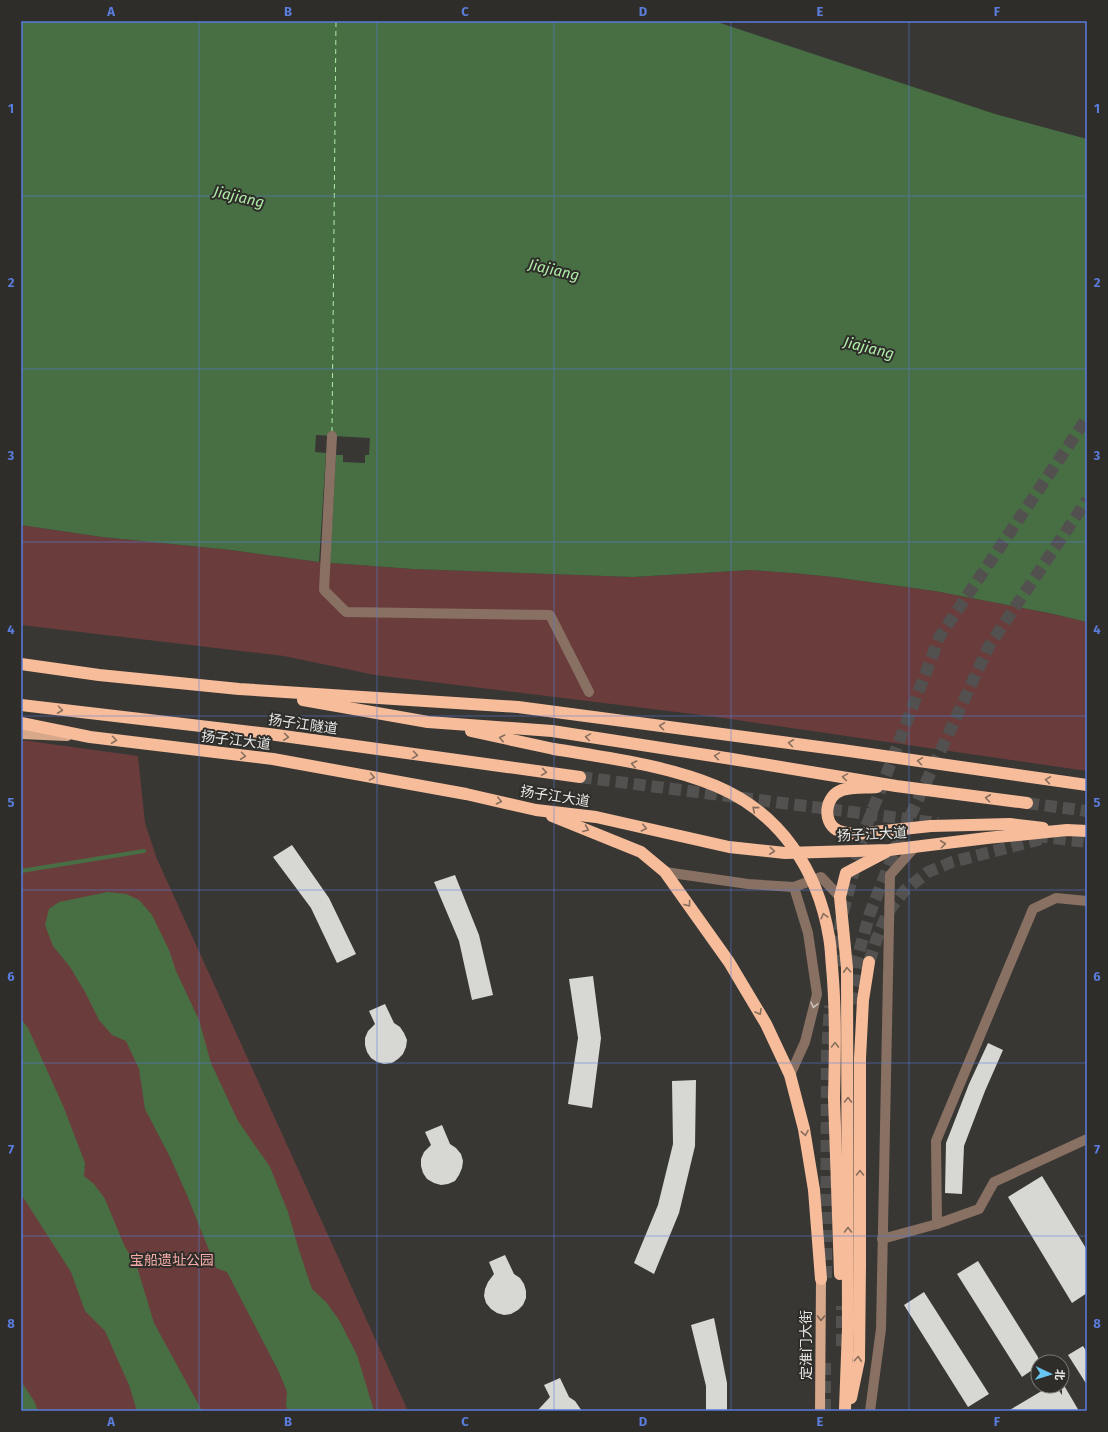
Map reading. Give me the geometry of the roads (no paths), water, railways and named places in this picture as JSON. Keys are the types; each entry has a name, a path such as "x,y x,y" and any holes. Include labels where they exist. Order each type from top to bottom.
{"highway":[{"path":"21,664 99,675 239,689 518,707 834,749 1087,785"},
{"path":"239,689 428,722 554,750 614,759 678,773 717,787 750,804 774,824 794,847 811,877 820,902 829,937 835,1032 834,1098 846,1410"},
{"name":"扬子江隧道","path":"21,705 269,734 580,777"},
{"name":"扬子江大道","path":"21,722 90,737 272,759 466,794 536,810 596,817 729,847 785,852 889,850 1067,830 1087,831"},
{"path":"428,722 552,731 896,786 1026,803"},
{"path":"896,786 842,790 834,795 828,803 827,811 830,822 837,830 856,834 931,826 1010,824 1067,830"},
{"path":"536,810 641,852 665,872 729,962 766,1024 790,1075 804,1129 814,1190 821,1279"},
{"path":"846,1410 848,1320 847,968 840,897 846,873 889,850"},
{"path":"846,1410 859,1360 860,1058 863,1000 869,962"}],"main road":[{"path":"21,734 90,737"},
{"name":"定淮门大街","path":"820,1411 821,1279"}],"street":[{"path":"332,436 324,590 346,612 550,615 589,692"},
{"path":"870,1411 881,1329 890,875 915,847"},
{"path":"665,872 748,884 794,887 821,877 840,897"},
{"path":"790,1075 805,1042 817,994 808,933 794,887"},
{"path":"936,1224 936,1140 1033,909 1056,898 1087,901"},
{"path":"882,1239 936,1224 979,1209 994,1182 1087,1139"}],"water":[{"name":"Jiajiang","path":"21,21 714,21 995,114 1087,139 1087,622 1049,613 935,591 792,573 751,570 633,577 413,569 319,562 231,550 102,537 21,525"},
{"path":"108,892 126,894 139,900 152,915 169,950 176,971 199,1020 211,1063 238,1121 270,1167 288,1212 312,1289 326,1302 339,1320 357,1355 374,1411 288,1411 286,1405 287,1392 279,1372 227,1272 216,1268 187,1195 170,1157 145,1109 139,1069 126,1041 112,1035 99,1020 70,967 53,946 45,925 49,909 59,902"},
{"path":"21,1019 28,1028 64,1108 85,1163 84,1176 94,1184 105,1199 124,1245 137,1267 154,1323 202,1411 137,1411 129,1385 105,1331 85,1311 71,1272 21,1194"},
{"path":"21,1381 34,1401 38,1411 21,1411"}],"waterway":[{"path":"21,871 144,851"}],"tunnel":[{"path":"835,966 841,920 864,832 940,636 1087,418"},
{"path":"851,1004 857,959 870,913 897,845 989,646 1087,500"},
{"path":"580,777 938,823"},
{"path":"1027,803 1087,811"},
{"path":"1036,836 1087,842"},
{"path":"869,962 888,912 905,890 928,872 952,862 1045,838"},
{"path":"826,1278 827,1052 830,1006"},
{"path":"842,1306 842,1346"},
{"path":"825,1360 825,1411"}],"park label":[{"name":"宝船遗址公园","path":"172,1260"}]}
